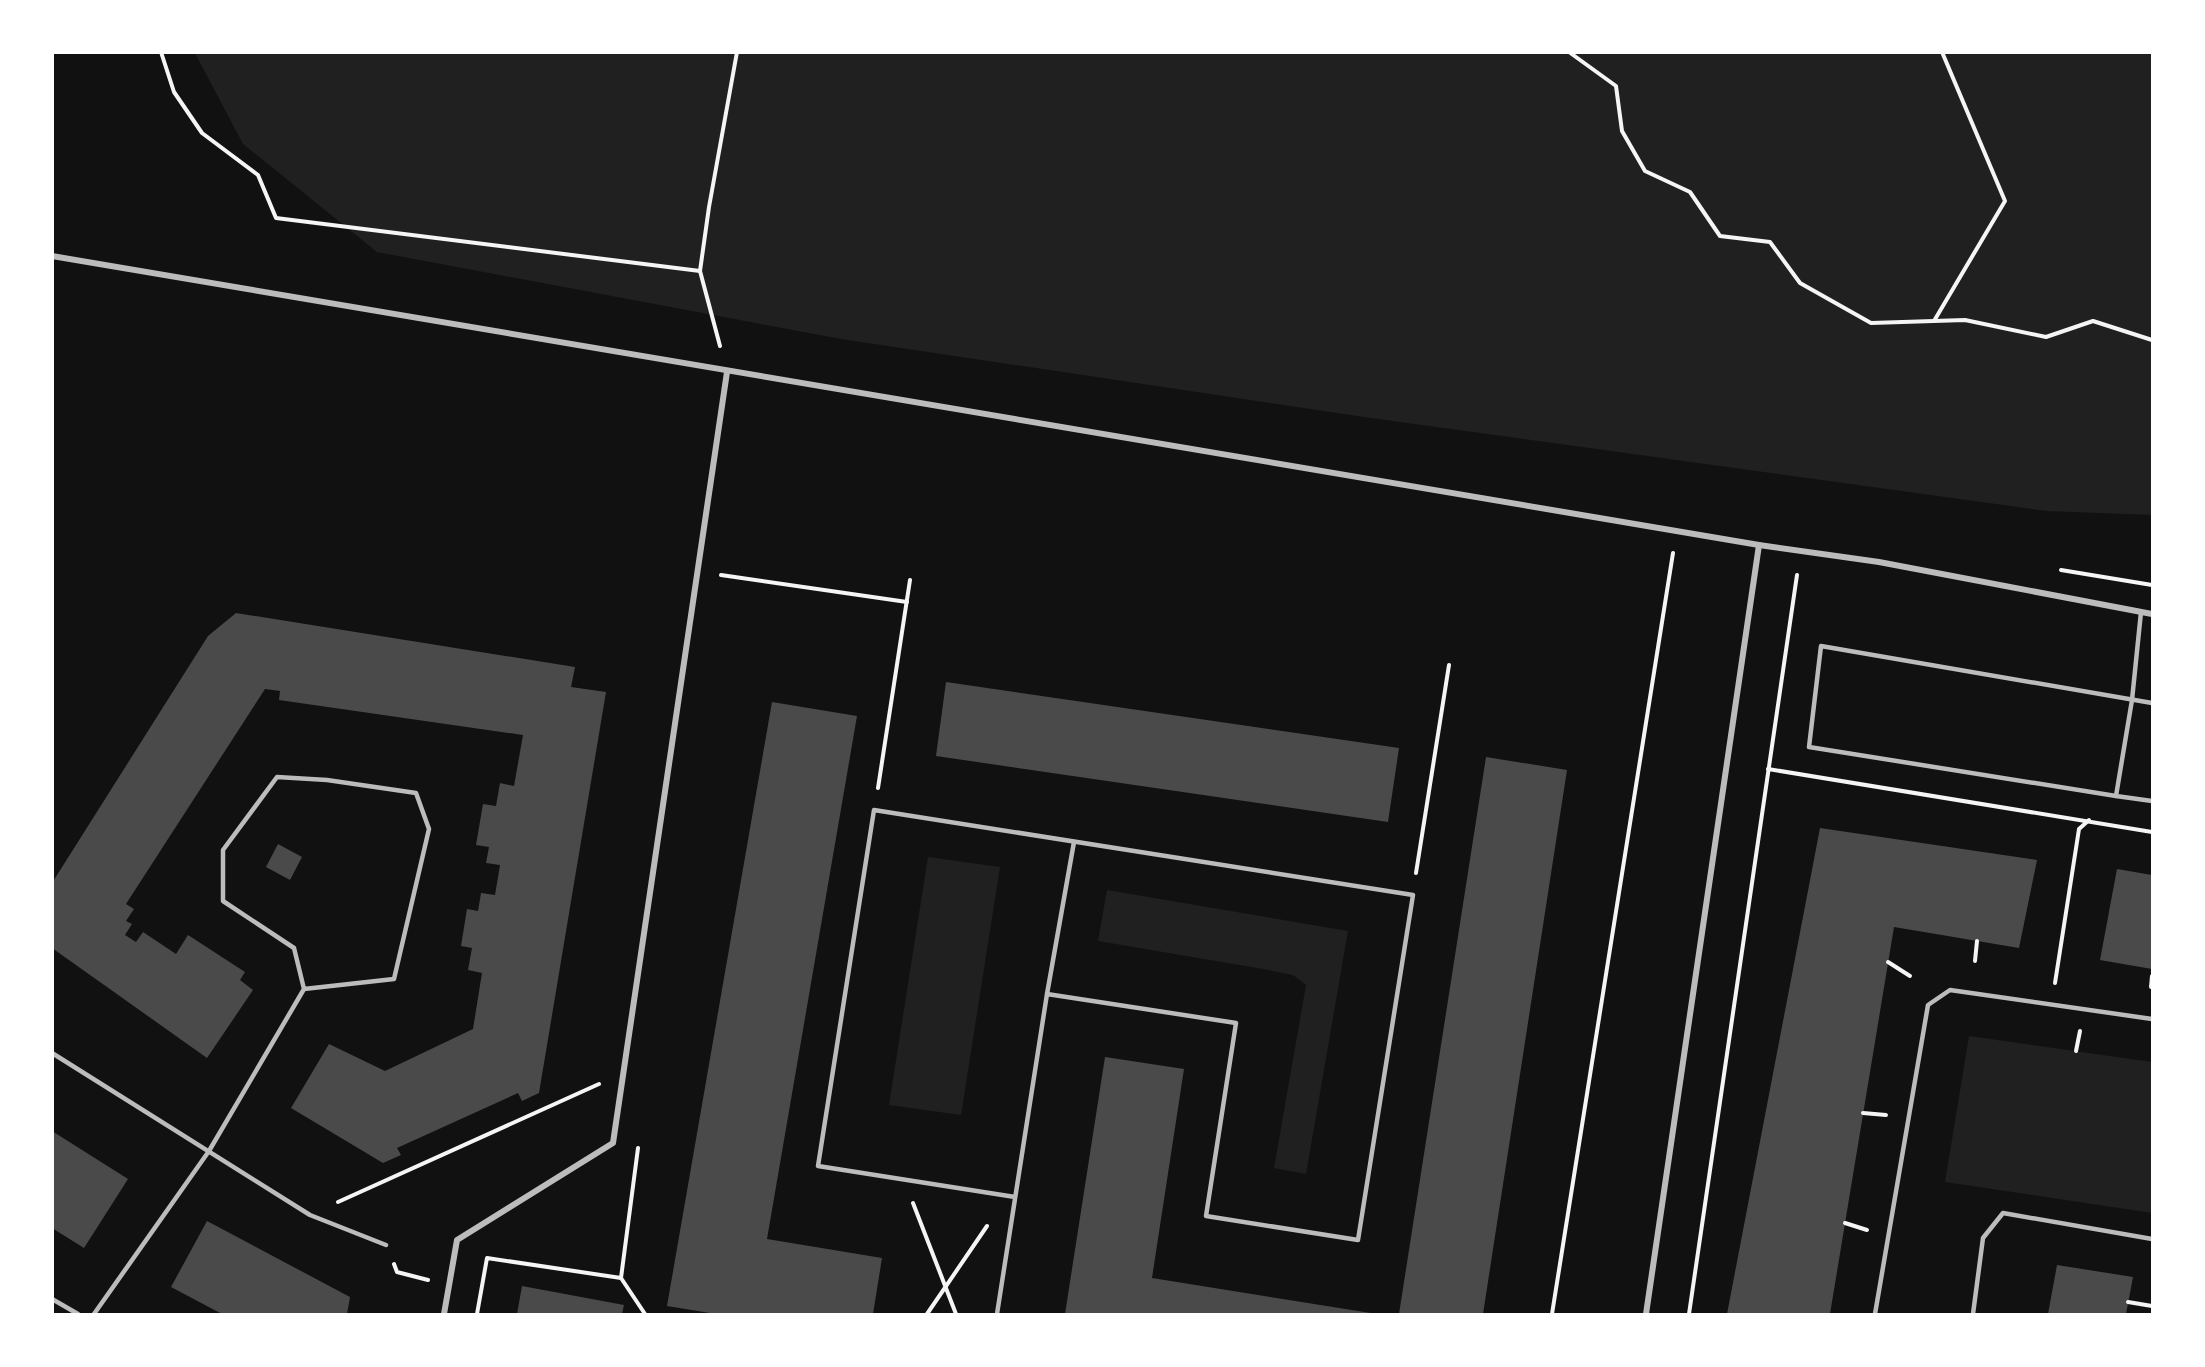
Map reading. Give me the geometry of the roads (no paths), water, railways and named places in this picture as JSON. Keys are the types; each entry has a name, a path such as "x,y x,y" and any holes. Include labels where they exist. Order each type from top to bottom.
{"street":[{"path":"52,256 1759,545 1879,562 2152,614"},
{"path":"444,1314 457,1240 613,1143 727,372"},
{"path":"1646,1314 1759,545"}],"lane":[{"path":"2116,796 2132,700 2141,612"},
{"path":"2152,703 1821,646 1809,747 2152,801"},
{"path":"94,1314 208,1151 304,989 294,948 223,901 223,850 277,777 327,780 416,793 429,829 394,978 304,989"},
{"path":"1015,1197 818,1166 874,810 1413,895 1358,1240 1206,1216 1236,1023 1047,994"},
{"path":"997,1314 1047,994 1074,842"},
{"path":"1875,1314 1928,1005 1950,990 2152,1019"},
{"path":"52,1053 310,1215 386,1245"},
{"path":"1973,1314 1983,1238 2003,1213 2152,1239"},
{"path":"52,1299 78,1314"}]}
